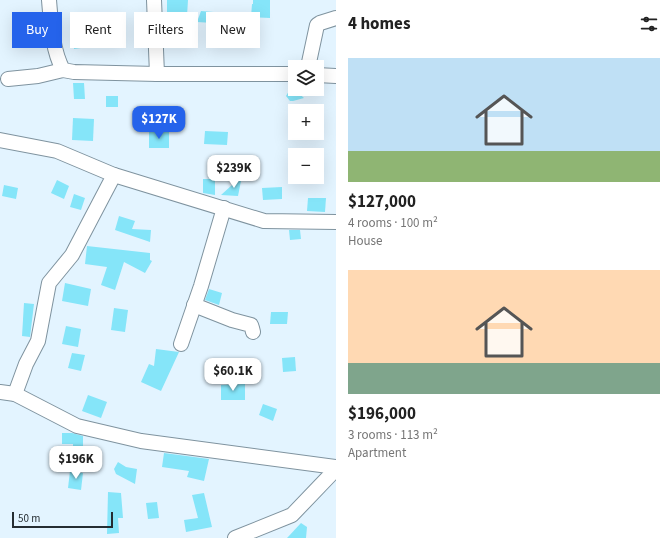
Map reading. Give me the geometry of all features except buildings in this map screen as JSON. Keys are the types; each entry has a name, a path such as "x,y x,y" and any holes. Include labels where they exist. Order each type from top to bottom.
{"street":[{"path":"49,0 54,42 58,61 63,70"},
{"path":"154,0 157,74"},
{"path":"310,60 317,26 320,22 336,18"},
{"path":"8,79 38,76 63,70 96,73 288,74"},
{"path":"324,75 336,76"},
{"path":"0,140 57,151 114,175 264,221 336,222"},
{"path":"15,394 26,364 38,341 49,283 72,255 114,175"},
{"path":"180,344 194,305 224,208"},
{"path":"194,305 232,320 251,325 253,332"},
{"path":"0,392 15,394 77,426 141,441 336,468"},
{"path":"235,538 292,515 336,468"}]}
